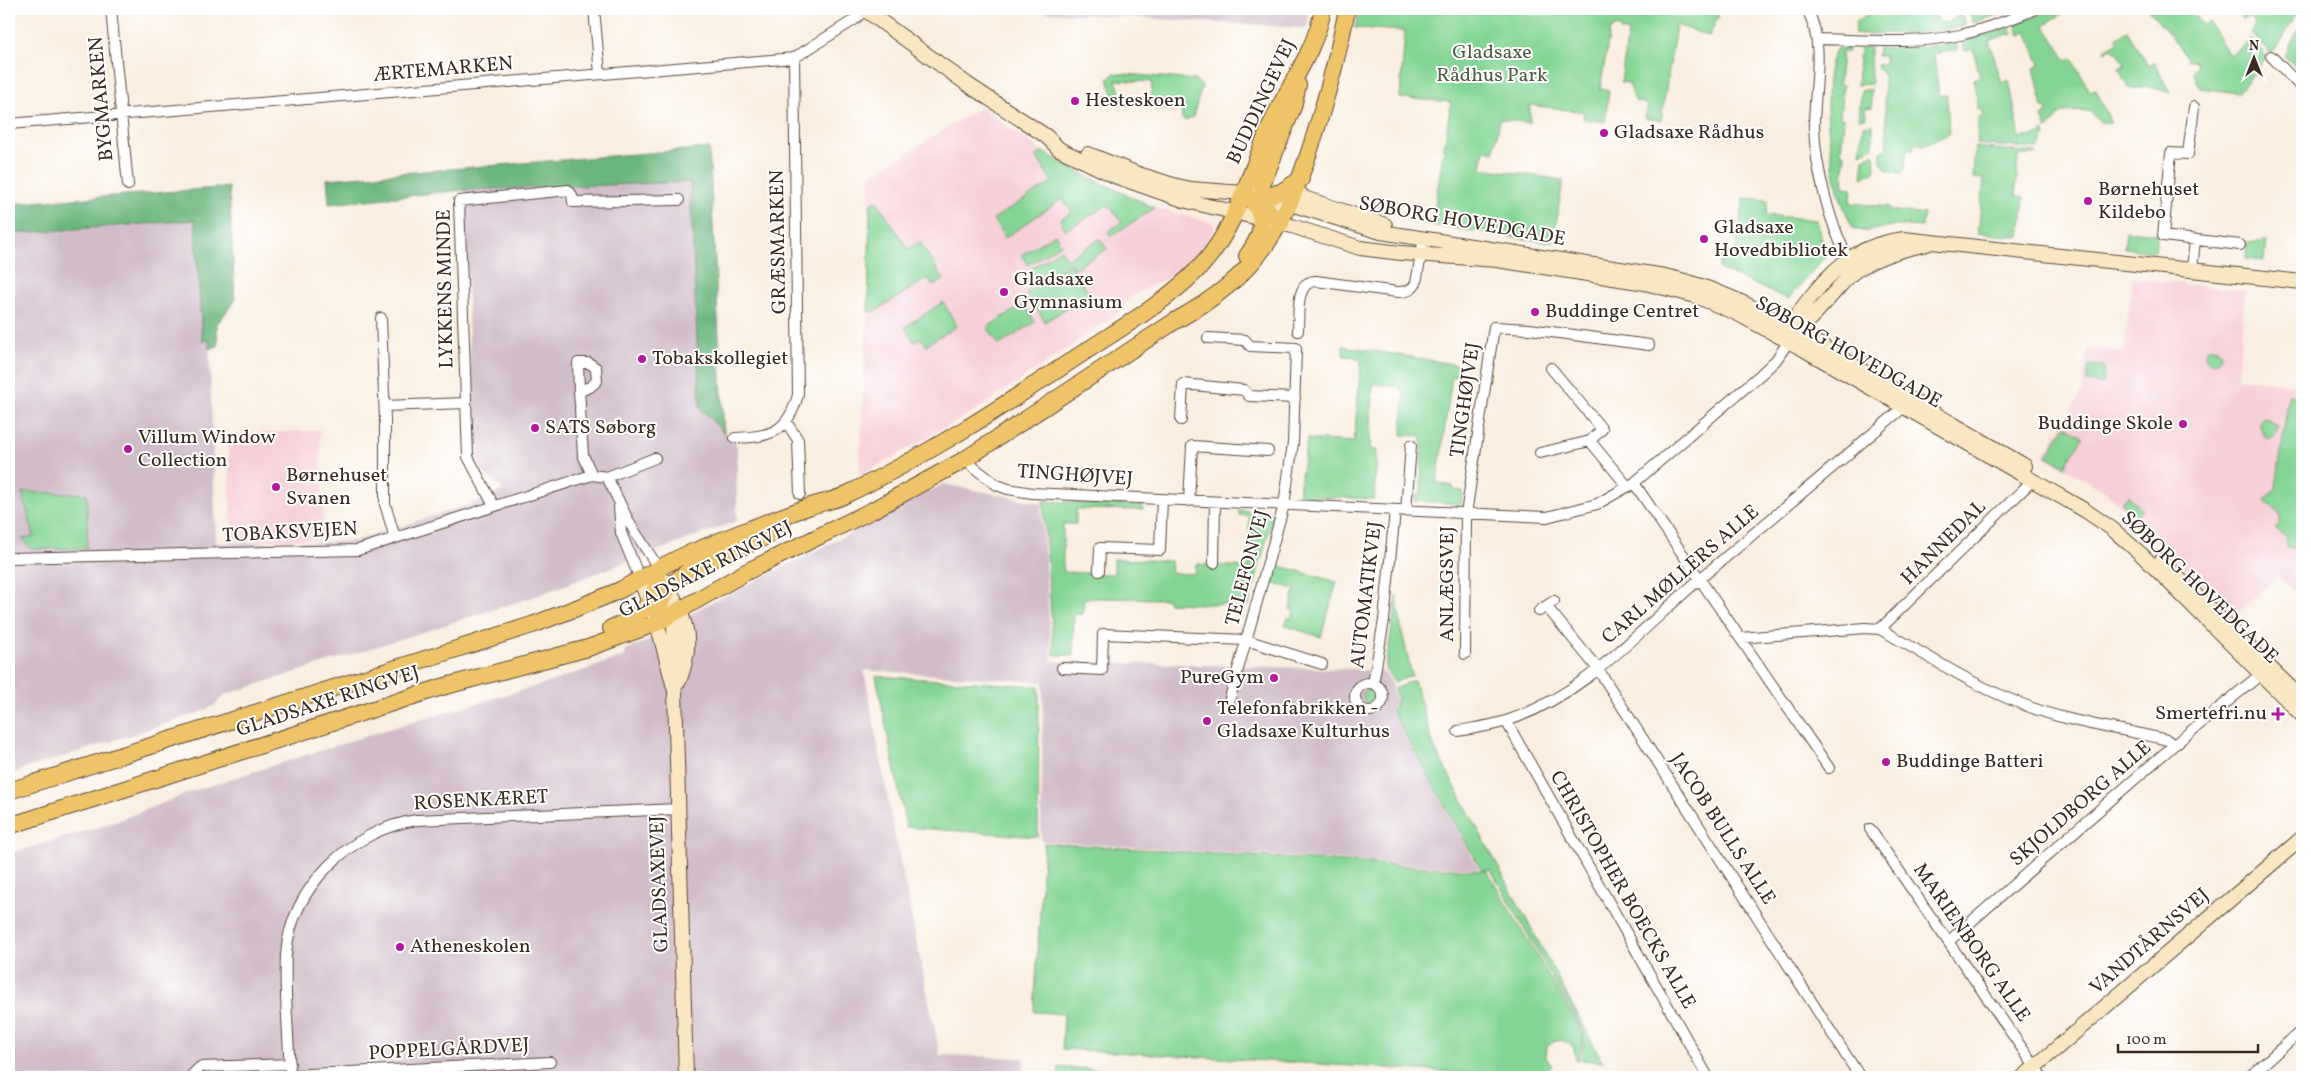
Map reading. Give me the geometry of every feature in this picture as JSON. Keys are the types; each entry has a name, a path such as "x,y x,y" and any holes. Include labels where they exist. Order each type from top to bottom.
{"main road":[{"name":"BUDDINGEVEJ","path":"1249,209 1276,115 1317,35 1323,9"},
{"path":"1291,202 1339,54 1347,9"},
{"path":"1249,209 1288,188 1291,202"},
{"path":"1249,209 1291,202"},
{"name":"GLADSAXE RINGVEJ","path":"9,826 442,687 588,648 670,616 746,572 872,510 964,460 1175,321 1198,309 1237,278 1262,252 1291,202"},
{"path":"1198,309 1226,281 1256,243 1249,209"},
{"name":"GLADSAXE RINGVEJ","path":"9,791 532,625 618,591 653,593 659,569 805,500 840,498 950,438 1025,391 1146,311 1189,278 1249,209"},
{"path":"520,667 558,647 628,622 639,616 653,593 684,573 776,531 805,500"},
{"path":"653,593 670,616"}],"street":[{"name":"BYGMARKEN","path":"111,9 128,185"},
{"path":"594,9 600,74"},
{"path":"1807,9 1817,39 1814,125 1816,154 1821,180 1838,236 1856,271"},
{"path":"1817,39 1922,39 1959,35 2009,20 2036,9"},
{"name":"ÆRTEMARKEN","path":"9,124 794,58 854,20 872,11"},
{"path":"872,11 967,84 1046,136 1059,149 1117,177 1183,200 1249,209"},
{"path":"2271,56 2302,88"},
{"name":"GRÆSMARKEN","path":"788,423 798,395 794,58"},
{"path":"2194,107 2188,154 2171,152 2163,236 2240,245"},
{"path":"1046,136 1064,141 1087,153 1138,174 1191,189 1249,209"},
{"name":"LYKKENS MINDE","path":"494,506 468,457 459,201 568,190 572,195 573,202 679,200"},
{"path":"1291,202 1304,198 1424,238 1414,286 1403,292 1316,281 1306,283 1302,289 1298,330"},
{"name":"SØBORG HOVEDGADE","path":"1291,202 1359,227 1397,235 1685,280 1727,294 1904,407 2086,510 2111,528 2142,555 2302,715"},
{"name":"SØBORG HOVEDGADE","path":"1291,202 1360,248 1420,255 1498,260 1645,283 1696,296 1792,336 1795,340 1866,373 2117,522 2149,550 2302,699"},
{"path":"1792,336 1798,316 1811,296 1835,268 1848,258 1877,244 1913,238 1932,242 2302,282"},
{"path":"2192,270 2195,240"},
{"path":"1792,336 1808,322 1831,294 1856,271 1890,253 1932,242"},
{"path":"381,318 385,504 395,538"},
{"name":"TINGHØJVEJ","path":"1466,514 1494,327 1529,329 1649,345"},
{"name":"TINGHØJVEJ","path":"964,460 997,485 1032,493 1547,517 1597,504 1631,485 1760,375 1776,360 1792,336"},
{"name":"TELEFONVEJ","path":"1208,338 1244,340 1250,346 1296,348 1293,443 1284,505 1230,698"},
{"path":"1540,453 1590,441 1602,429 1551,368"},
{"path":"1181,420 1183,384 1244,390 1249,396 1295,398"},
{"path":"579,391 583,455 592,475"},
{"path":"384,406 466,403"},
{"name":"CARL MØLLERS ALLE","path":"1458,731 1506,721 1562,695 1598,669 1904,407"},
{"path":"735,438 755,437 774,432 788,423 798,440 805,500"},
{"path":"1590,441 1631,485 1700,580 1830,768"},
{"path":"1406,511 1410,445"},
{"path":"1189,501 1192,446 1268,451"},
{"name":"TOBAKSVEJEN","path":"9,558 358,550 592,475 607,477 655,458"},
{"path":"607,477 618,501 659,569"},
{"name":"HANNEDAL","path":"1880,630 2032,481"},
{"path":"1099,571 1100,548 1160,550 1162,499"},
{"path":"618,501 620,533 653,593"},
{"name":"TELEFONVEJ","path":"1214,563 1215,502"},
{"name":"AUTOMATIKVEJ","path":"1373,684 1384,620 1395,510"},
{"name":"ANLÆGSVEJ","path":"1465,654 1466,514"},
{"name":"GLADSAXEVEJ","path":"653,593 670,616 686,628 687,660 675,690"},
{"name":"JACOB BULLS ALLE","path":"1546,606 1598,669 1860,1077"},
{"name":"GLADSAXEVEJ","path":"670,616 675,690 686,1077"},
{"path":"1740,638 1866,628 1880,630 1967,680 2022,704 2085,723 2167,740 2174,745"},
{"name":"TELEFONVEJ","path":"1062,668 1102,670 1103,634 1246,640 1322,664"},
{"name":"SKJOLDBORG ALLE","path":"1949,941 2174,745 2260,675"},
{"name":"CHRISTOPHER BOECKS ALLE","path":"1506,721 1708,1077"},
{"name":"ROSENKÆRET","path":"290,1076 286,954 291,932 298,911 310,888 328,866 347,849 380,830 425,819 678,809"},
{"name":"MARIENBORG ALLE","path":"1870,829 2039,1072"},
{"name":"VANDTÅRNSVEJ","path":"2023,1077 2039,1072 2302,838"},
{"path":"2249,1077 2302,1030"},
{"name":"POPPELGÅRDVEJ","path":"290,1076 550,1062"},
{"path":"190,1077 200,1066 290,1064"}],"shaded area":[{"path":"1042,9 1310,9 1307,28 1042,12"},
{"name":"Gladsaxe Gymnasium","path":"981,107 1043,152 1155,208 1212,223 1214,230 1200,251 1178,273 1135,294 1126,302 1119,313 975,411 859,476 868,305 870,176"},
{"path":"690,182 700,408 724,433 735,438 737,449 737,521 533,597 224,695 214,706 196,714 9,774 9,234 195,220 202,340 209,340 216,543 355,541 480,501 504,490 484,473 473,455 464,190"},
{"name":"Buddinge Skole","path":"2132,278 2245,291 2238,378 2302,386 2302,598 2277,576 2235,617 2116,501 2107,495 2108,493 2044,455 2082,392 2087,349 2124,352"},
{"name":"Børnehuset Svanen","path":"320,430 324,540 232,541 228,435"},
{"path":"943,484 1041,503 1052,661 1353,669 1384,672 1391,682 1395,699 1391,711 1479,869 1041,841 1043,682 864,670 894,832 940,1055 1024,1058 1023,1077 9,1077 9,854 115,822 190,792 382,731 550,682 625,656 626,650 647,641 702,607 824,547"}],"green space":[{"name":"Gladsaxe Rådhus Park","path":"1668,8 1689,8 1719,15 1709,36 1676,25 1661,121 1645,118 1648,105 1635,101 1629,83 1621,82 1628,31 1620,31 1620,28 1616,26 1610,30 1600,89 1609,90 1605,122 1583,119 1584,112 1530,105 1530,123 1500,119 1494,152 1484,150 1481,168 1563,180 1553,243 1432,225 1451,102 1400,98 1405,31 1355,28 1359,9 1630,9 1638,16 1647,12"},
{"path":"1877,9 1932,9 1940,22 1948,23 1961,14 1965,23 1964,26 1910,33 1855,34 1856,21"},
{"path":"1968,9 2015,9 1973,23"},
{"path":"2054,9 2063,9 2065,12 2044,25 2067,61 2072,58 2090,92 2096,90 2111,123 2100,122 2090,111 2062,112 2047,130 2042,117 2048,110 2043,107 2034,68 2040,65 2027,32 2019,35 2016,24"},
{"path":"2147,9 2191,9 2203,25 2209,22 2229,55 2244,46 2251,38 2267,57 2238,93 2200,88 2193,71 2197,65 2194,60 2188,61 2179,45"},
{"path":"2234,9 2278,9 2282,15 2292,9 2299,9 2279,45 2271,54 2250,32 2256,25 2251,17 2242,19"},
{"path":"2302,22 2302,72 2284,56"},
{"path":"2009,28 2013,34 1989,41 2002,83 2009,80 2020,138 2038,135 2044,130 2046,135 2038,149 1977,144 1978,118 1983,117 1983,110 1977,109 1977,95 1973,79 1980,77 1973,49 1965,51 1963,41"},
{"path":"2127,31 2148,65 2154,62 2170,93 2148,86 2131,89 2127,87 2119,68 2125,64 2112,48 2105,52 2104,50 2119,42 2116,38"},
{"path":"1956,43 1958,50 1934,54 1939,95 1947,95 1949,134 1923,146 1922,144 1914,144 1913,151 1907,150 1905,169 1901,173 1887,170 1881,162 1881,152 1887,148 1884,75 1877,65 1885,64 1885,56 1877,56 1878,48 1924,47"},
{"path":"1860,47 1870,47 1871,84 1857,85"},
{"path":"1837,48 1849,48 1847,52 1842,52 1839,84 1843,85 1840,118 1844,119 1841,153 1845,154 1843,187 1852,188 1851,203 1889,207 1889,210 1924,214 1922,227 1896,226 1867,231 1853,228 1842,203 1837,185 1830,145 1827,100 1828,79 1831,61"},
{"path":"1114,73 1195,80 1202,86 1193,117 1186,121 1182,119 1181,111 1154,109 1151,103 1152,82 1116,80 1123,101 1120,105 1116,103 1108,79"},
{"path":"1871,89 1872,107 1865,108 1866,118 1859,119 1861,91"},
{"path":"1873,124 1873,147 1860,153 1863,125"},
{"path":"1975,147 2036,153 2036,155 2018,155 2016,196 2024,197 2020,237 1978,233 1984,179 1973,178"},
{"path":"709,148 724,433 700,408 690,182 464,190 329,204 327,179"},
{"path":"1043,152 1086,176 1155,208 1111,236 1108,232 1122,222 1108,205 1066,230 1060,220 1072,212 1062,199 1005,238 993,219 1052,182 1036,156"},
{"path":"1874,153 1875,171 1862,178 1864,159"},
{"path":"229,187 235,301 217,324 218,346 209,349 209,340 202,341 195,220 9,234 9,204"},
{"path":"1744,198 1768,200 1766,215 1817,220 1826,256 1788,299 1719,269 1721,255 1735,254"},
{"path":"877,201 908,249 920,242 944,280 933,286 928,278 874,312 868,311 870,204"},
{"path":"2126,231 2157,234 2155,252 2124,248"},
{"path":"1055,234 1061,244 1028,265 1021,255"},
{"path":"1100,239 1107,249 1074,269 1070,263 1039,283 1031,269 1061,249 1067,259"},
{"path":"2266,241 2264,261 2246,259 2247,243"},
{"path":"1070,265 1089,294 1045,322 1026,293"},
{"path":"943,302 957,326 926,345 921,338 914,342 905,327"},
{"path":"1024,304 1035,322 999,345 987,327"},
{"path":"1343,346 1459,365 1458,377 1452,376 1437,483 1453,486 1453,490 1463,491 1461,504 1415,501 1415,496 1421,494 1422,436 1402,435 1404,394 1400,387 1373,384 1370,449 1377,450 1374,499 1298,496 1307,439 1354,442 1361,360 1343,355"},
{"path":"2213,347 2219,349 2221,355 2219,361 2213,363 2207,361 2205,355 2207,349"},
{"path":"2089,365 2104,366 2103,384 2087,382"},
{"path":"2289,394 2302,395 2302,549 2286,547 2287,537 2275,528 2280,523 2280,514 2265,500 2276,488"},
{"path":"2267,418 2278,427 2273,438 2270,439 2266,438 2260,426 2261,419"},
{"path":"2065,426 2083,437 2065,466 2047,456"},
{"path":"22,492 87,494 87,548 31,549 22,539 34,536"},
{"path":"2128,495 2142,510 2135,517 2121,502"},
{"path":"1043,501 1143,506 1143,510 1076,509 1076,524 1063,524 1063,572 1114,574 1114,559 1171,561 1172,573 1195,574 1196,564 1249,567 1249,516 1239,515 1239,510 1271,512 1273,515 1249,605 1168,603 1168,599 1084,598 1083,614 1074,614 1073,655 1054,655"},
{"path":"1277,565 1337,582 1321,637 1285,626 1288,617 1291,619 1294,611 1290,609 1295,589 1272,583"},
{"path":"1397,596 1401,628 1412,676 1394,682 1385,669"},
{"path":"876,676 1039,686 1038,837 906,827"},
{"path":"1414,680 1434,747 1603,1062 1582,1060 1584,1033 1491,870 1482,870 1480,868 1392,711 1397,698 1394,689"},
{"path":"1371,688 1377,690 1379,696 1377,702 1371,704 1365,702 1363,696 1365,690"},
{"path":"1044,843 1487,871 1583,1034 1579,1060 1576,1060 1573,1046 1560,1040 1547,1047 1546,1056 1552,1066 1540,1077 1062,1049 1064,1014 1034,1012"},
{"path":"1059,1067 1234,1077 1058,1077"}],"place":[{"name":"Hesteskoen","path":"1075,101"},
{"name":"Gladsaxe Rådhus","path":"1604,133"},
{"name":"Børnehuset Kildebo","path":"2088,201"},
{"name":"Gladsaxe Hovedbibliotek","path":"1704,239"},
{"name":"Gladsaxe Gymnasium","path":"1004,292"},
{"name":"Buddinge Centret","path":"1535,312"},
{"name":"Tobakskollegiet","path":"642,359"},
{"name":"Buddinge Skole","path":"2183,424"},
{"name":"SATS Søborg","path":"535,428"},
{"name":"Villum Window Collection","path":"128,449"},
{"name":"Børnehuset Svanen","path":"276,487"},
{"name":"PureGym","path":"1274,678"},
{"name":"Smertefri.nu","path":"2278,714"},
{"name":"Telefonfabrikken - Gladsaxe Kulturhus","path":"1207,721"},
{"name":"Buddinge Batteri","path":"1886,762"},
{"name":"Atheneskolen","path":"400,947"}]}
